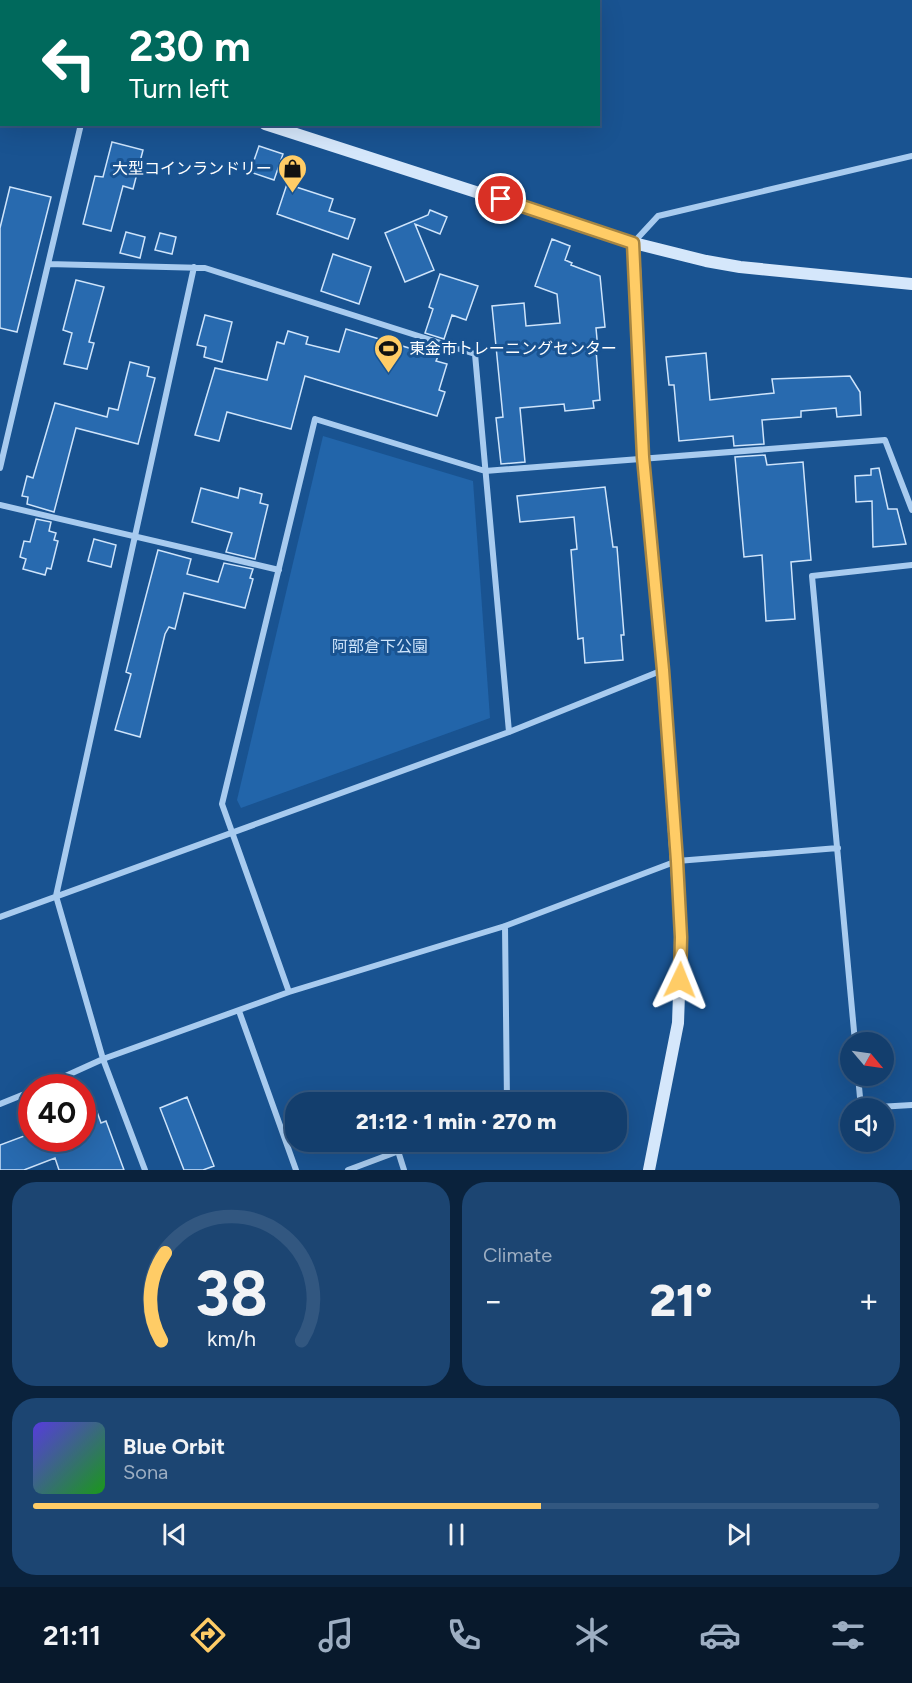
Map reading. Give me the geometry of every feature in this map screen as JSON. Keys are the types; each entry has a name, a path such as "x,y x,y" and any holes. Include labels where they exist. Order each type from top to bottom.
{"street":[{"path":"0,468 81,126"},
{"path":"271,126 633,243 740,267 912,284"},
{"path":"649,1170 678,1023 681,937 663,670 643,457 633,243 658,216 912,156"},
{"path":"48,264 205,268 475,354 509,732"},
{"path":"145,1170 104,1059 56,896 194,267"},
{"path":"289,992 222,804 315,419 485,471 885,440 912,510"},
{"path":"0,505 279,570"},
{"path":"854,1032 812,576 912,565"},
{"path":"0,917 509,732 663,670"},
{"path":"70,1074 104,1059 289,992 505,926 677,861 838,848"},
{"path":"505,926 507,1092"},
{"path":"239,1011 296,1170"},
{"path":"859,1086 861,1108 912,1105"},
{"path":"0,1104 18,1097"},
{"path":"348,1170 395,1152"},
{"path":"398,1152 405,1170"}],"green space":[{"name":"阿部倉下公園","path":"323,436 473,481 490,718 241,808 237,800"}],"building":[{"path":"112,142 143,150 133,189 123,186 111,231 83,224 95,176 103,177"},
{"path":"259,146 283,154 274,180 250,172"},
{"path":"287,184 333,199 329,211 355,219 348,239 277,214"},
{"path":"10,187 51,197 17,332 0,328 0,228"},
{"path":"430,210 447,217 440,234 415,224 434,270 405,282 385,233 428,215"},
{"path":"126,232 145,237 140,258 120,253"},
{"path":"160,233 176,237 172,254 155,250"},
{"path":"552,239 570,246 565,260 572,263 571,265 600,276 605,327 596,328 600,400 593,401 594,408 565,411 564,404 520,408 525,462 501,464 496,418 503,417 492,306 524,303 526,326 560,323 557,294 535,286"},
{"path":"333,254 371,267 359,304 321,291"},
{"path":"440,274 478,286 466,320 452,315 444,339 425,333 433,309 429,307"},
{"path":"76,280 104,287 89,342 94,343 87,369 64,364 72,333 63,330"},
{"path":"205,315 232,322 222,362 204,357 206,347 197,345"},
{"path":"346,329 419,351 422,343 441,349 436,361 447,364 439,390 445,392 437,416 305,376 291,429 227,412 219,441 195,435 215,368 267,380 277,342 284,344 288,331 308,337 306,344 339,352"},
{"path":"706,353 710,400 774,393 772,379 850,376 860,392 861,415 837,417 836,408 801,411 801,417 762,420 764,444 734,446 733,436 679,441 674,385 669,385 666,357"},
{"path":"130,362 149,367 147,376 155,378 138,444 76,428 54,512 27,504 28,497 22,496 27,476 33,478 55,403 107,417 109,408 118,410"},
{"path":"765,455 767,465 803,462 811,560 791,562 795,619 766,621 762,555 744,557 735,457"},
{"path":"879,468 888,509 897,509 906,544 873,547 872,501 856,502 855,476 871,475 871,469"},
{"path":"605,487 613,547 617,547 624,635 621,635 623,660 585,663 583,638 578,639 571,550 577,549 574,517 520,522 517,496"},
{"path":"201,488 238,498 240,488 262,494 260,503 268,505 255,559 226,552 232,533 192,522"},
{"path":"36,519 51,522 49,531 56,533 54,540 58,541 51,569 47,568 45,575 23,569 26,559 20,557 24,541 30,542"},
{"path":"94,539 116,545 111,567 88,561"},
{"path":"158,550 191,559 187,574 218,582 224,563 253,569 250,578 253,579 245,608 184,593 175,629 169,627 165,634 140,737 115,730 131,674 126,672"},
{"path":"187,1097 214,1166 203,1170 184,1170 160,1108"},
{"path":"96,1109 101,1123 106,1121 124,1170 59,1170 55,1158 24,1170 0,1170 0,1145 18,1138 18,1152 96,1152"}],"place":[{"name":"大型コインランドリー","path":"293,194"},
{"name":"東金市トレーニングセンター","path":"388,374"}],"route":[{"path":"501,199 633,243 643,457 663,670 677,861 681,937 680,980"}]}
